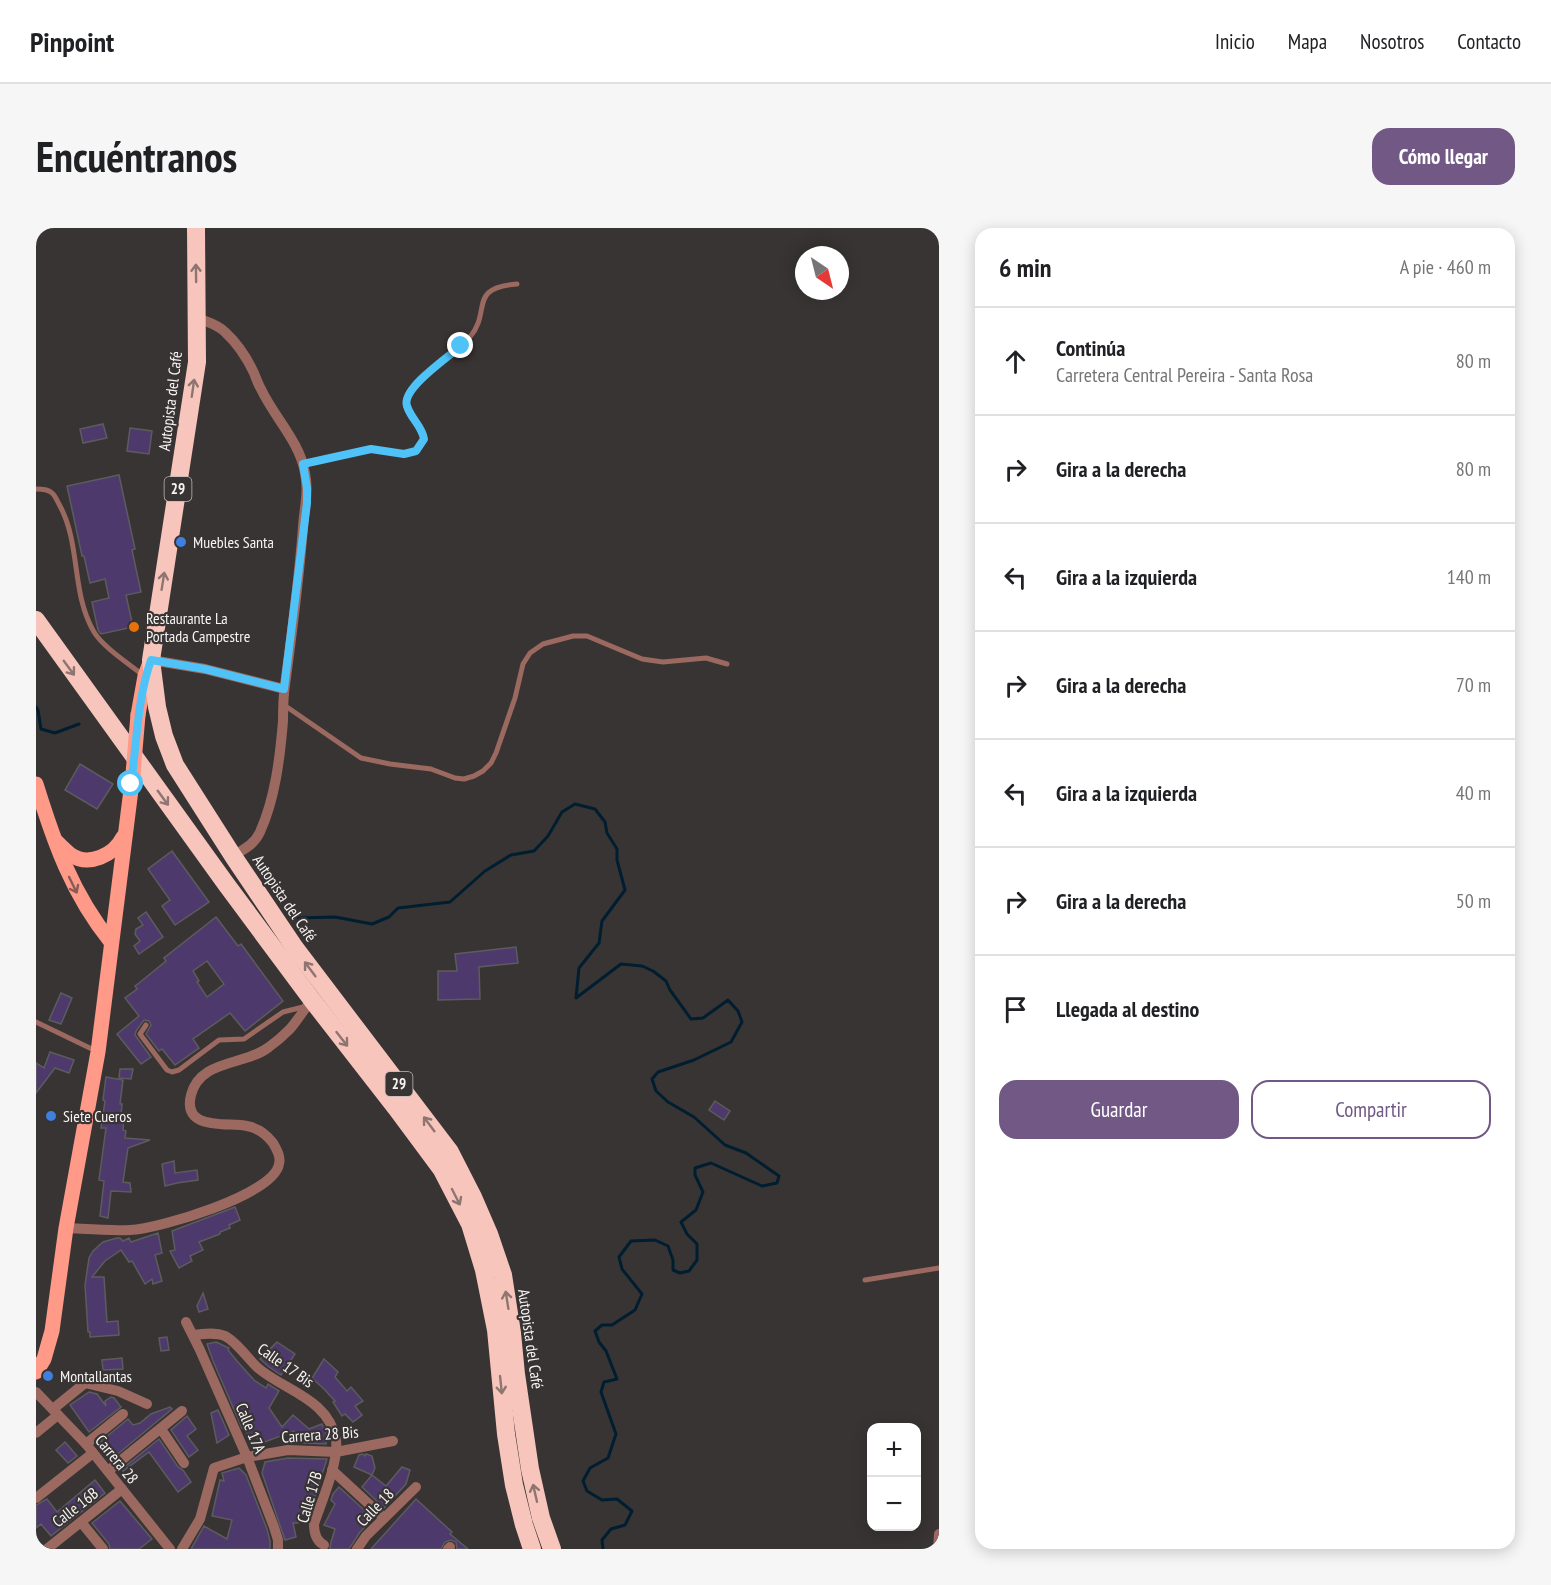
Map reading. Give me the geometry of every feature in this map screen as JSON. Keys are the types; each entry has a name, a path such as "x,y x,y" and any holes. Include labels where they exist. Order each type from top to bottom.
{"highway":[{"name":"Autopista del Café","path":"196,228 197,362 148,668 164,736 176,765 233,856 295,948 450,1152 473,1197 503,1275 530,1469 541,1518 552,1549"},
{"name":"Autopista del Café","path":"36,620 309,1004 396,1108 442,1170 470,1224 484,1270 496,1330 506,1434 514,1485 532,1549"}],"main road":[{"path":"36,1372 44,1359 52,1331 66,1228 98,1052 138,715 148,668"},
{"path":"37,789 70,880 83,904 111,942"},
{"path":"55,840 76,857 93,859 110,853 124,834"}],"street":[{"path":"197,318 214,324 225,332 241,351 261,390 291,439 303,464 307,488 279,752 271,796 255,841 233,856"},
{"path":"148,668 205,669 284,689"},
{"path":"66,1228 130,1230 160,1226 210,1210 255,1189 271,1178 279,1169 280,1160 270,1139 260,1131 248,1126 205,1122 194,1116 190,1106 191,1093 201,1077 215,1067 242,1060 267,1049 290,1029 309,1004"},
{"name":"Calle 17A","path":"186,1322 194,1335 247,1457 274,1527 278,1549"},
{"name":"Calle 17 Bis","path":"194,1335 226,1336 259,1369 313,1402 328,1421 336,1440 336,1452"},
{"path":"36,1432 85,1383 118,1391 147,1404"},
{"name":"Carrera 28","path":"36,1392 89,1448 170,1549"},
{"path":"108,1471 182,1411"},
{"path":"36,1498 123,1414"},
{"path":"161,1429 184,1462"},
{"name":"Carrera 28 Bis","path":"182,1549 200,1519 214,1468 247,1457 288,1450 336,1452 393,1441"},
{"name":"Calle 17B","path":"324,1545 314,1533 314,1524 336,1452"},
{"path":"332,1470 384,1518"},
{"name":"Calle 18","path":"357,1549 366,1536 416,1486"},
{"name":"Calle 16B","path":"47,1549 122,1489"},
{"path":"81,1522 104,1549"},
{"path":"938,1549 939,1534"}],"lane":[{"path":"303,464 371,449 404,454 416,451 424,439 423,432 410,414 406,396 422,378 469,339 478,323 482,301 486,294 496,287 517,285"},
{"path":"36,489 45,489 53,493 63,511 70,532 82,602 94,632 102,642 148,668"},
{"path":"283,704 361,758 431,769 464,779 483,771 496,753 515,698 523,664 530,653 543,644 573,636 587,636 642,658 663,662 706,658 727,664"},
{"path":"146,1025 140,1034 167,1070 172,1072 179,1070 219,1040 244,1039 283,1012 309,1004"},
{"path":"36,1022 98,1052"},
{"path":"866,1280 939,1268"}],"building":[{"path":"103,424 107,438 83,443 80,429"},
{"path":"130,428 152,431 149,454 127,451"},
{"path":"119,475 135,549 132,550 141,592 126,595 133,627 101,634 98,630 92,602 109,598 105,579 90,583 67,486"},
{"path":"80,764 113,784 97,809 65,790"},
{"path":"172,851 209,902 175,925 162,906 170,900 148,869"},
{"path":"146,912 163,937 139,954 134,946 140,941 135,934 136,929 143,925 138,918"},
{"path":"216,917 238,946 241,944 283,1001 245,1031 230,1013 193,1039 199,1048 175,1065 162,1049 159,1051 146,1034 151,1025 149,1021 144,1020 135,1035 151,1057 141,1064 117,1034 139,1016 125,998 137,989 135,986 166,961 164,958","holes":["207,961 224,984 207,997 193,971"]},
{"path":"516,947 518,963 479,967 480,999 438,1000 438,971 457,971 455,954"},
{"path":"61,993 72,998 61,1024 49,1020"},
{"path":"50,1052 74,1060 69,1073 55,1068 36,1093 36,1063 44,1068"},
{"path":"120,1069 133,1069 131,1079 119,1078"},
{"path":"106,1077 123,1080 120,1104 122,1104 121,1116 124,1116 125,1138 150,1140 128,1148 123,1182 130,1183 131,1192 111,1191 108,1218 100,1216 104,1181 99,1180 106,1128 101,1128"},
{"path":"715,1101 730,1111 724,1120 709,1110"},
{"path":"174,1161 175,1173 197,1170 198,1180 165,1186 162,1164"},
{"path":"235,1207 240,1220 229,1225 230,1228 220,1234 199,1242 203,1250 190,1256 192,1261 179,1268 170,1251 175,1250 172,1231"},
{"path":"158,1233 162,1253 155,1255 162,1281 153,1284 152,1279 145,1284 132,1261 129,1262 121,1250 105,1261 92,1277 104,1277 107,1322 118,1321 119,1335 90,1337 85,1285 89,1258 93,1251 103,1242 117,1238 123,1241 129,1238 131,1242"},
{"path":"203,1293 208,1309 199,1312 197,1306"},
{"path":"167,1337 169,1350 161,1351 159,1338"},
{"path":"216,1342 229,1348 228,1350 254,1380 266,1388 268,1384 279,1391 269,1408 282,1427 293,1415 309,1429 322,1424 327,1436 326,1444 304,1443 305,1440 294,1439 294,1431 262,1443 253,1434 251,1437 242,1428 213,1361 207,1344"},
{"path":"277,1342 295,1354 281,1375 260,1359"},
{"path":"122,1358 123,1369 103,1370 102,1360"},
{"path":"324,1359 338,1372 335,1377 347,1391 351,1387 363,1401 355,1406 362,1415 353,1422 345,1414 342,1416 333,1402 335,1401 312,1378"},
{"path":"89,1392 97,1394 106,1406 105,1401 111,1397 121,1407 89,1432 70,1405"},
{"path":"170,1407 172,1409 113,1458 100,1442 128,1419 133,1425 140,1423 151,1414"},
{"path":"218,1410 229,1435 217,1443 211,1413"},
{"path":"187,1416 196,1429 187,1436 198,1450 189,1457 171,1430"},
{"path":"159,1439 191,1482 178,1492 149,1452 123,1471 122,1469"},
{"path":"65,1442 77,1456 68,1463 56,1450"},
{"path":"359,1455 372,1456 375,1468 372,1475 354,1467"},
{"path":"288,1458 327,1459 309,1514 297,1514 298,1523 293,1523 296,1537 285,1540 262,1473 265,1462"},
{"path":"402,1467 410,1470 406,1484 384,1508 362,1487 372,1475 386,1486"},
{"path":"239,1468 246,1475 267,1529 270,1549 191,1549 204,1526 227,1539 232,1520 212,1516 220,1480 224,1481 222,1473"},
{"path":"95,1480 105,1493 51,1536 41,1524 36,1528 36,1505 47,1499 57,1512"},
{"path":"339,1487 373,1518 349,1549 330,1549 335,1529 324,1525 335,1504 331,1500 333,1494"},
{"path":"416,1499 468,1549 457,1549 456,1542 451,1540 445,1542 441,1549 371,1549"},
{"path":"120,1501 152,1539 139,1549 110,1549 109,1544 92,1523"}],"waterway":[{"path":"36,707 41,729 55,733 79,724"},
{"path":"298,918 335,917 372,924 389,917 398,908 450,902 485,871 511,855 534,851 548,836 562,812 575,804 595,809 605,822 607,833 617,849 617,860 625,890 602,921 599,943 579,968 576,998 621,964 642,966 666,981 691,1019 703,1018 728,1000 738,1011 742,1022 731,1042 694,1060 658,1072 652,1079 656,1091 668,1102 694,1117 725,1145 746,1153 779,1176 777,1183 762,1186 711,1163 695,1168 695,1175 703,1192 696,1210 681,1222 687,1234 697,1244 697,1260 689,1271 680,1273 673,1270 673,1260 668,1246 655,1240 631,1241 619,1257 622,1269 642,1294 635,1310 612,1325 602,1325 595,1331 617,1379 604,1382 601,1392 616,1434 608,1458 590,1468 583,1481 587,1491 602,1500 617,1499 632,1511 625,1525 611,1529 602,1540 603,1549"}],"place":[{"name":"Muebles Santa","path":"181,542"},
{"name":"Restaurante La Portada Campestre","path":"134,627"},
{"name":"Siete Cueros","path":"51,1116"},
{"name":"Montallantas","path":"48,1376"}],"route":[{"path":"131,784 138,715 145,676 151,660 205,669 284,689 307,503 303,464 371,449 404,454 416,451 424,439 423,432 410,414 406,396 411,388 461,346"}]}
